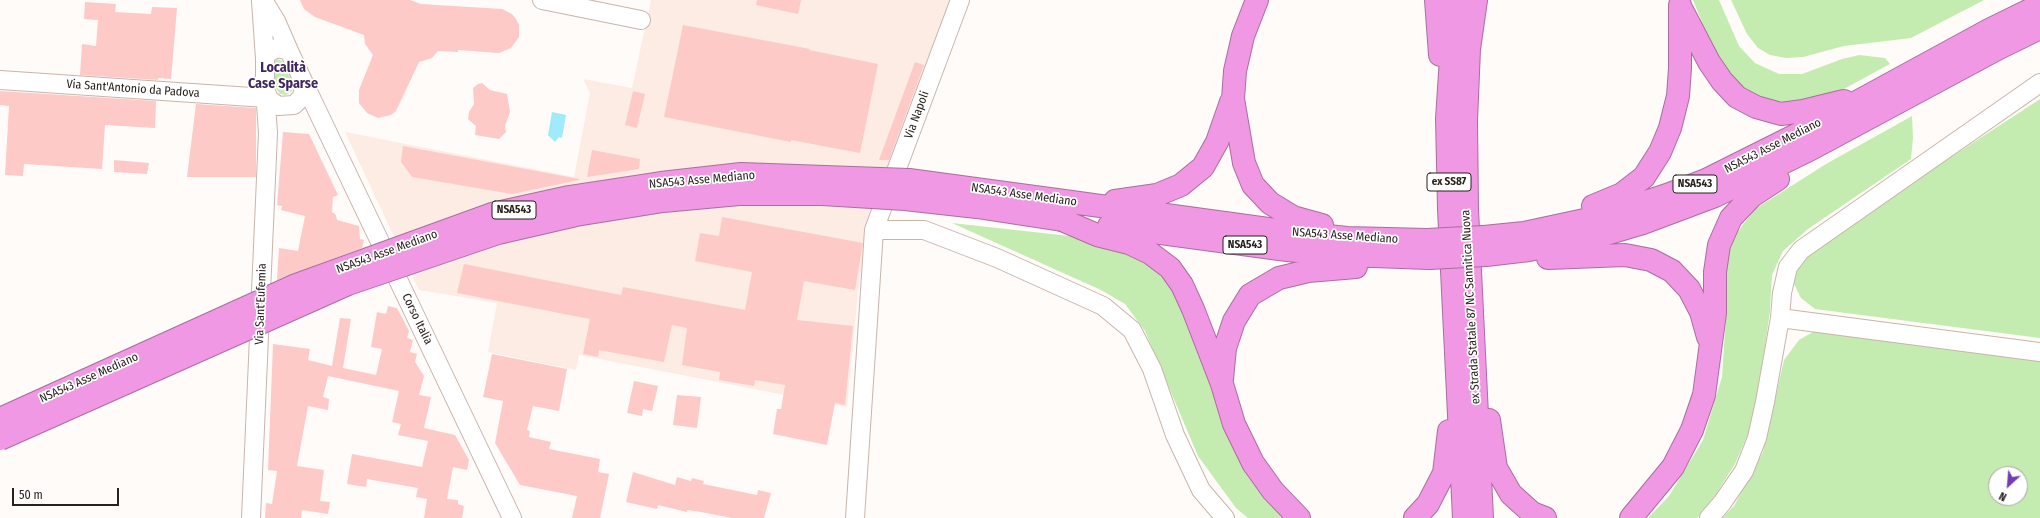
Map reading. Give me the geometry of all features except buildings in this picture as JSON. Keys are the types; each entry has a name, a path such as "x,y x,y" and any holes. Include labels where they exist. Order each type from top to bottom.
{"highway":[{"path":"1063,210 1157,195 1181,185 1203,167 1217,142 1232,99 1235,70 1243,36 1257,0"},
{"path":"1436,0 1440,34 1441,75 1447,119"},
{"name":"ex Strada Statale 87 NC Sannitica Nuova","path":"1458,0 1452,42 1447,119 1464,364 1482,518"},
{"name":"ex Strada Statale 87 NC Sannitica Nuova","path":"1464,518 1464,364 1467,209 1466,121 1469,49 1476,0"},
{"path":"1469,49 1486,0"},
{"path":"1679,3 1709,62 1722,81 1737,97 1756,107 1781,114 1895,93"},
{"path":"1524,233 1622,194 1644,177 1660,152 1670,128 1678,96 1680,68 1679,3"},
{"name":"NSA543 Asse Mediano","path":"0,419 296,285 492,214 569,197 661,183 741,174 909,180 1063,210 1287,250 1346,255 1485,246 1529,250 1572,242 1662,216 1715,196 1852,128 1895,93 1989,30 2040,6"},
{"name":"NSA543 Asse Mediano","path":"1485,246 1524,233 1603,216 1706,180 1800,133 1895,93 2040,28"},
{"path":"1232,99 1244,163 1253,185 1270,203 1293,217 1318,225 1401,240"},
{"path":"1631,518 1673,467 1692,430 1704,394 1715,313 1715,272 1719,245 1732,218 1752,196 1806,161 1852,128"},
{"name":"NSA543 Asse Mediano","path":"0,439 348,284 498,233 576,215 664,201 739,194 822,194 905,199 977,207 1063,210 1290,232 1401,240 1428,249"},
{"path":"1063,210 1097,235 1129,243 1150,253 1170,268 1188,297 1222,384 1234,424 1253,463 1273,491 1300,517"},
{"path":"1485,246 1521,258 1625,255 1651,260 1672,271 1689,289 1701,312 1710,346"},
{"path":"1222,384 1225,348 1234,321 1250,295 1279,278 1308,271 1381,265 1428,249"},
{"path":"1415,518 1428,504 1444,473 1464,364"},
{"path":"1464,364 1485,404 1496,468 1511,494 1532,513 1545,518"},
{"path":"1615,518 1648,499"}],"street":[{"name":"Corso Italia","path":"262,0 276,22 321,120 512,518"},
{"name":"Corso Italia","path":"262,0 265,94"},
{"path":"542,0 641,20"},
{"name":"Via Napoli","path":"855,518 874,230 960,0"},
{"path":"265,59 267,54 276,48 286,50 290,54"},
{"name":"Via Sant'Antonio da Padova","path":"0,80 265,94"},
{"path":"268,133 276,121 303,93 304,83"},
{"path":"1709,518 1722,503 1744,471 1757,438 1766,402 1780,318 1782,293 1788,267 1801,250 2040,83"},
{"path":"265,94 273,103 291,105 321,120"},
{"name":"Via Sant'Eufemia","path":"252,518 268,133 265,94"},
{"path":"874,230 924,230 997,258 1103,306 1132,330 1152,369 1175,435 1202,490 1225,518"},
{"path":"1780,318 2040,352"}],"shaded area":[{"path":"651,0 953,0 868,226 858,292 847,407 579,355 576,370 488,352 497,303 419,290 345,132 574,177 590,93 583,79 632,88"}],"green space":[{"path":"1693,0 1719,0 1739,46 1755,63 1779,74 1802,74 1842,59 1859,55 1885,58 1890,64 1840,91 1822,98 1782,104 1767,101 1735,84 1711,45"},
{"path":"1731,0 1984,0 1911,38 1844,46 1803,57 1786,58 1770,55 1758,48 1747,34"},
{"path":"277,59 282,61 293,84 292,91 286,95 280,94 275,87 274,62"},
{"path":"2040,99 2040,338 1815,309 1801,298 1791,278 1799,263 1815,246"},
{"path":"1912,116 1913,138 1911,159 1808,229 1783,251 1772,275 1770,311 1755,417 1735,464 1707,508 1697,518 1648,518 1669,496 1703,440 1722,377 1726,315 1726,260 1733,238 1755,209 1826,164"},
{"path":"952,223 1097,239 1165,270 1286,518 1248,518 1236,508 1198,456 1145,331 1125,304 1101,290"},
{"path":"1831,331 2040,357 2040,518 1722,518 1734,506 1763,452 1784,360 1799,340 1813,332"}],"water":[{"path":"552,112 566,115 562,138 559,137 555,142 548,135"}],"district":[{"name":"Località Case Sparse","path":"283,76"}]}
